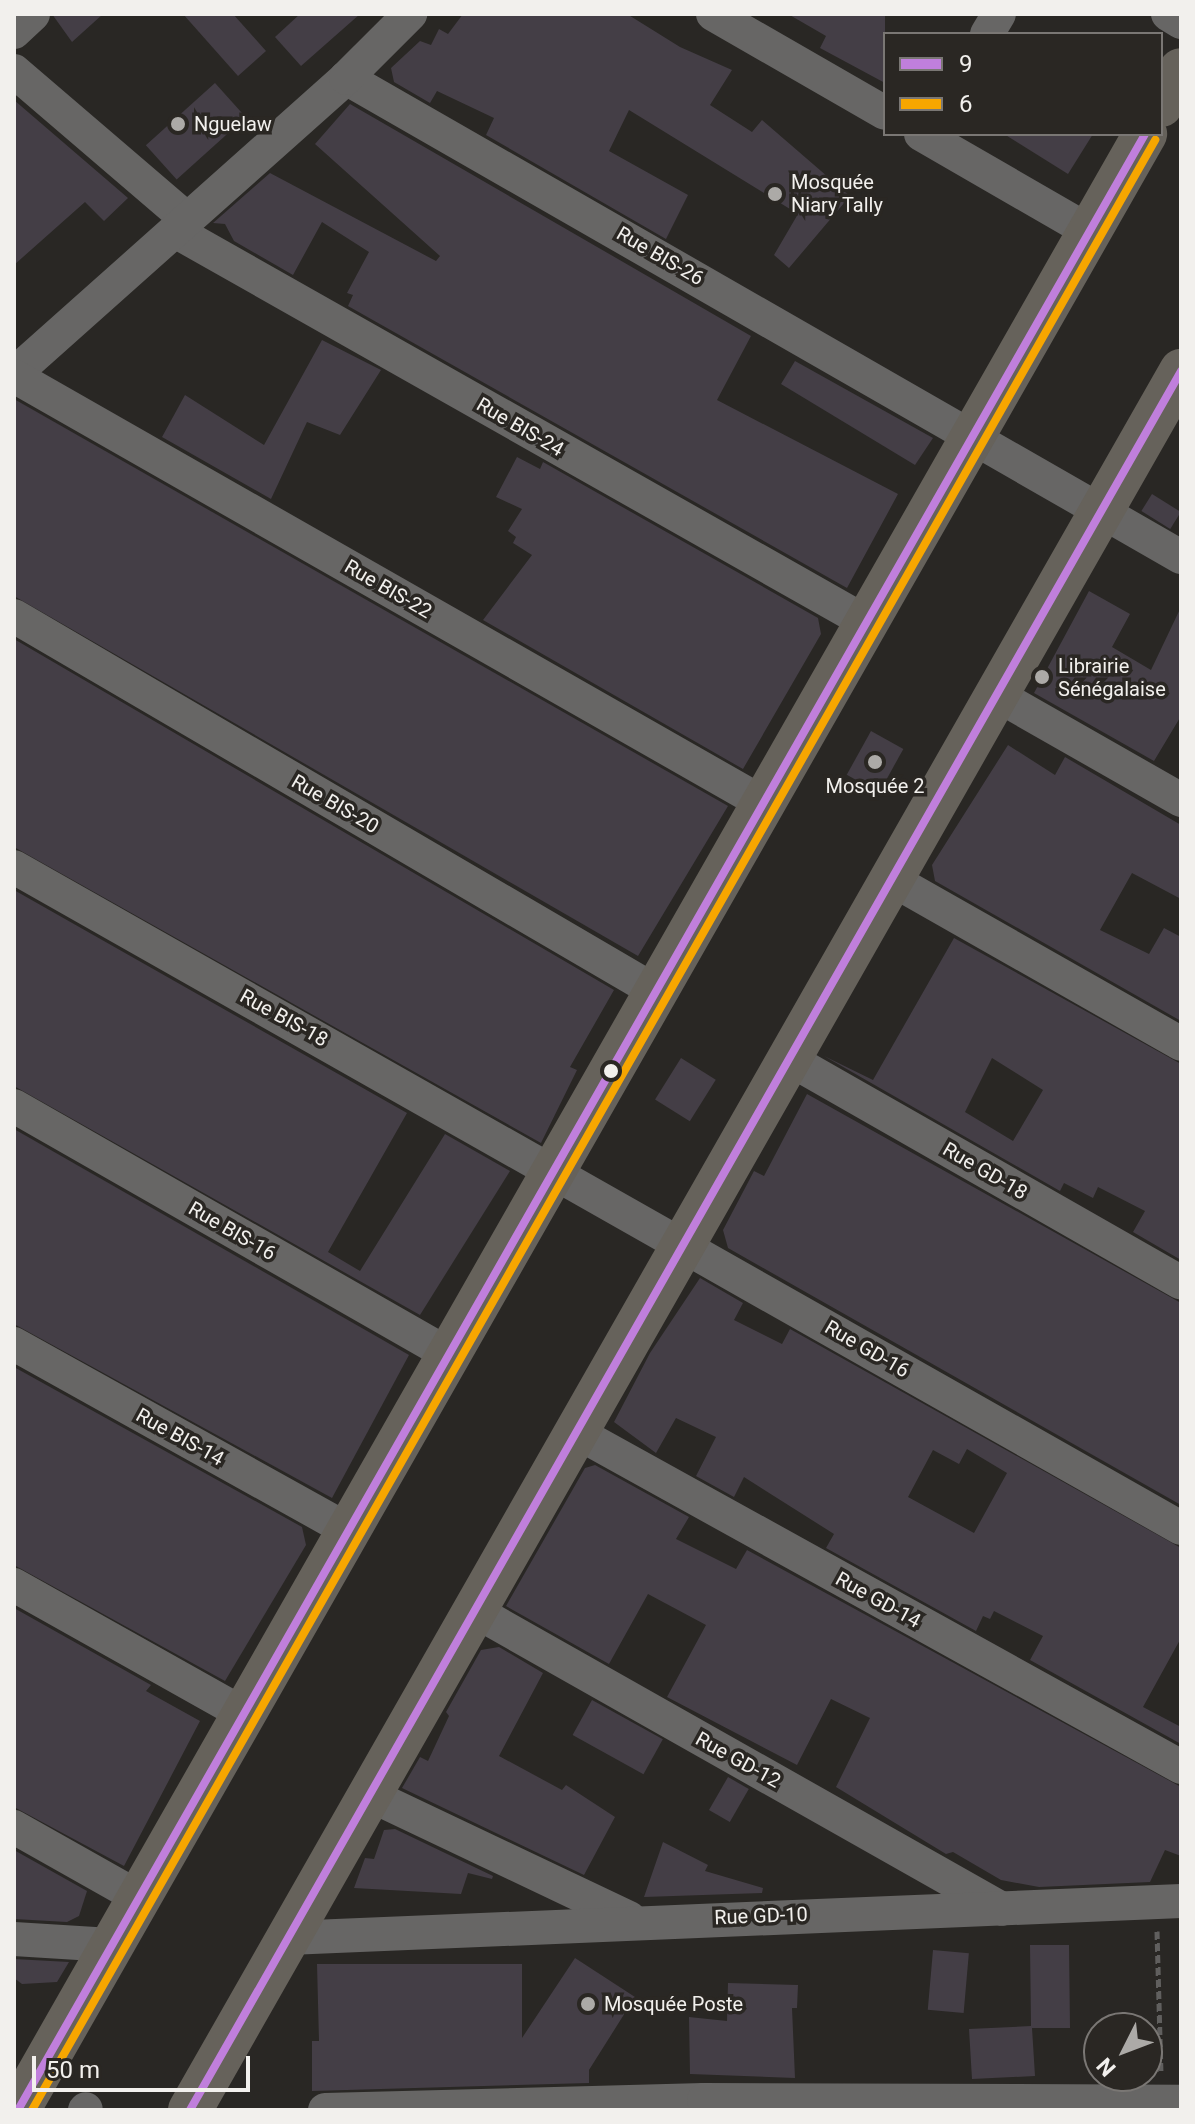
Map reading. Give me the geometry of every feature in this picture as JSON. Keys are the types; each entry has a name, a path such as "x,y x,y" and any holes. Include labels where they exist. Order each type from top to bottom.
{"main road":[{"path":"1163,102 1181,70"},
{"path":"18,2106 347,1529 450,1355 566,1177 655,991 866,622 985,441 1089,231 1144,136"},
{"path":"190,2110 300,1938 370,1795 576,1432 677,1240 789,1059 997,695 1093,505 1181,371"}],"street":[{"path":"14,32 33,14"},
{"path":"14,375 346,78 410,14"},
{"path":"713,14 883,112"},
{"path":"988,32 999,14"},
{"path":"1168,14 1181,22"},
{"name":"Rue BIS-24","path":"14,71 182,226 866,622"},
{"name":"Rue BIS-26","path":"346,78 985,441 1181,557"},
{"path":"928,136 1089,231"},
{"name":"Rue BIS-22","path":"14,375 763,803"},
{"name":"Rue BIS-20","path":"14,616 655,991"},
{"path":"997,695 1181,800"},
{"name":"Rue BIS-18","path":"14,867 566,1177"},
{"path":"891,879 1181,1044"},
{"name":"Rue GD-18","path":"789,1059 1181,1283"},
{"name":"Rue BIS-16","path":"14,1106 450,1355"},
{"name":"Rue GD-16","path":"566,1177 1181,1528"},
{"name":"Rue BIS-14","path":"14,1344 347,1529"},
{"name":"Rue GD-14","path":"576,1432 1181,1767"},
{"path":"14,1585 242,1713"},
{"name":"Rue GD-12","path":"475,1611 1002,1909"},
{"name":"Rue GD-10","path":"370,1795 633,1920 1169,1901"},
{"path":"14,1827 138,1897"},
{"path":"300,1938 633,1920"},
{"path":"14,1939 111,1945"},
{"path":"325,2110 704,2100 1171,2102"}],"path":[{"path":"1169,1901 1171,2102"}],"building":[{"path":"52,14 103,14 72,42"},
{"path":"183,14 233,14 266,51 238,76"},
{"path":"300,14 360,14 301,66 275,37"},
{"path":"463,14 627,14 680,47 732,70 710,105 752,132 762,120 850,196 789,268 774,255 798,214 629,110 609,151 688,195 666,239 486,135 494,118 437,91 430,103 394,82 391,68 420,41 431,45 439,29 448,34"},
{"path":"788,14 885,14 883,82 820,48 826,36"},
{"path":"215,83 246,117 177,179 146,145"},
{"path":"14,100 128,198 104,221 85,202 14,265"},
{"path":"350,104 751,336 717,400 898,494 847,588 348,306 353,295 347,293 369,252 322,222 293,275 234,241 225,224 213,223 270,173 436,261 440,256 315,144"},
{"path":"1007,136 1092,136 1068,174"},
{"path":"322,340 381,370 340,435 307,422 271,499 162,437 185,395 264,445"},
{"path":"795,361 933,438 915,465 781,384"},
{"path":"14,399 728,806 638,956 14,596"},
{"path":"517,457 540,469 543,462 818,618 821,634 743,769 483,620 532,555 513,543 516,537 508,531 522,509 496,497"},
{"path":"1152,494 1181,512 1170,529 1141,511"},
{"path":"1089,591 1130,614 1112,647 1151,670 1181,607 1181,716 1154,761 1034,693"},
{"path":"14,639 614,990 570,1067 577,1070 541,1143 14,847"},
{"name":"Mosquée 2","path":"871,731 903,749 879,793 847,775"},
{"path":"1008,745 1055,775 1065,757 1181,825 1181,899 1132,873 1100,930 1149,954 1164,928 1181,937 1181,1021 935,881 932,865"},
{"path":"14,890 407,1113 328,1252 360,1271 445,1134 510,1171 420,1315 14,1086"},
{"path":"954,938 1181,1064 1181,1260 1133,1232 1145,1211 1098,1187 1093,1198 1064,1183 1060,1191 824,1056 873,1080","holes":["992,1058 1043,1090 1013,1141 965,1112"]},
{"path":"681,1058 716,1080 690,1121 655,1100"},
{"path":"807,1094 1181,1303 1181,1505 728,1248 723,1230 754,1171 764,1176"},
{"path":"14,1129 409,1355 332,1498 14,1324"},
{"path":"700,1278 743,1303 734,1320 782,1344 790,1329 1181,1548 1181,1638 1143,1707 1181,1727 1181,1744 1030,1660 1043,1636 994,1611 990,1619 983,1616 976,1631 826,1548 834,1534 744,1477 734,1497 696,1476 716,1437 676,1418 656,1453 614,1422 650,1353","holes":["967,1449 1007,1473 974,1533 908,1497 933,1450 959,1464"]},
{"path":"14,1367 302,1527 306,1545 225,1681 14,1565"},
{"path":"595,1465 689,1517 676,1539 736,1569 747,1550 1181,1787 1181,1856 1165,1850 1150,1882 1039,1887 1001,1880 953,1852 946,1854 836,1787 870,1718 831,1699 797,1765 667,1697 706,1625 648,1594 609,1664 506,1606 585,1468"},
{"path":"14,1608 151,1685 146,1691 200,1721 124,1866 14,1807"},
{"path":"499,1647 543,1673 499,1756 562,1790 566,1785 615,1817 584,1875 402,1788 420,1757 428,1761 449,1716 446,1712 481,1650"},
{"path":"592,1700 663,1739 643,1774 573,1735"},
{"path":"728,1777 749,1789 730,1822 709,1810"},
{"path":"395,1829 493,1876 492,1879 468,1873 461,1894 354,1888 365,1858 374,1859 384,1830"},
{"path":"663,1842 708,1865 705,1871 763,1888 762,1893 644,1897"},
{"path":"14,1850 87,1891 79,1916 67,1922 14,1919"},
{"path":"1030,1945 1069,1945 1070,2028 1032,2028 1035,2076 972,2079 969,2029 1031,2026"},
{"path":"933,1950 969,1953 964,2013 928,2010"},
{"path":"575,1958 635,1997 589,2070 589,2083 312,2091 312,2041 319,2041 317,1964 522,1964 522,2038"},
{"path":"14,1959 69,1962 57,1982 22,1984 14,1978"},
{"path":"728,1983 798,1985 797,2008 792,2008 795,2078 690,2074 689,2017 727,2021"}],"transit line":[{"name":"9","path":"18,2110 1144,136"},
{"name":"6","path":"32,2110 1155,140"},
{"name":"9","path":"190,2110 1181,371"}],"place":[{"name":"Nguelaw","path":"178,124"},
{"name":"Mosquée Niary Tally","path":"775,194"},
{"name":"Librairie Sénégalaise","path":"1042,677"},
{"name":"Mosquée 2","path":"875,762"},
{"name":"Mosquée Poste","path":"588,2004"}]}
